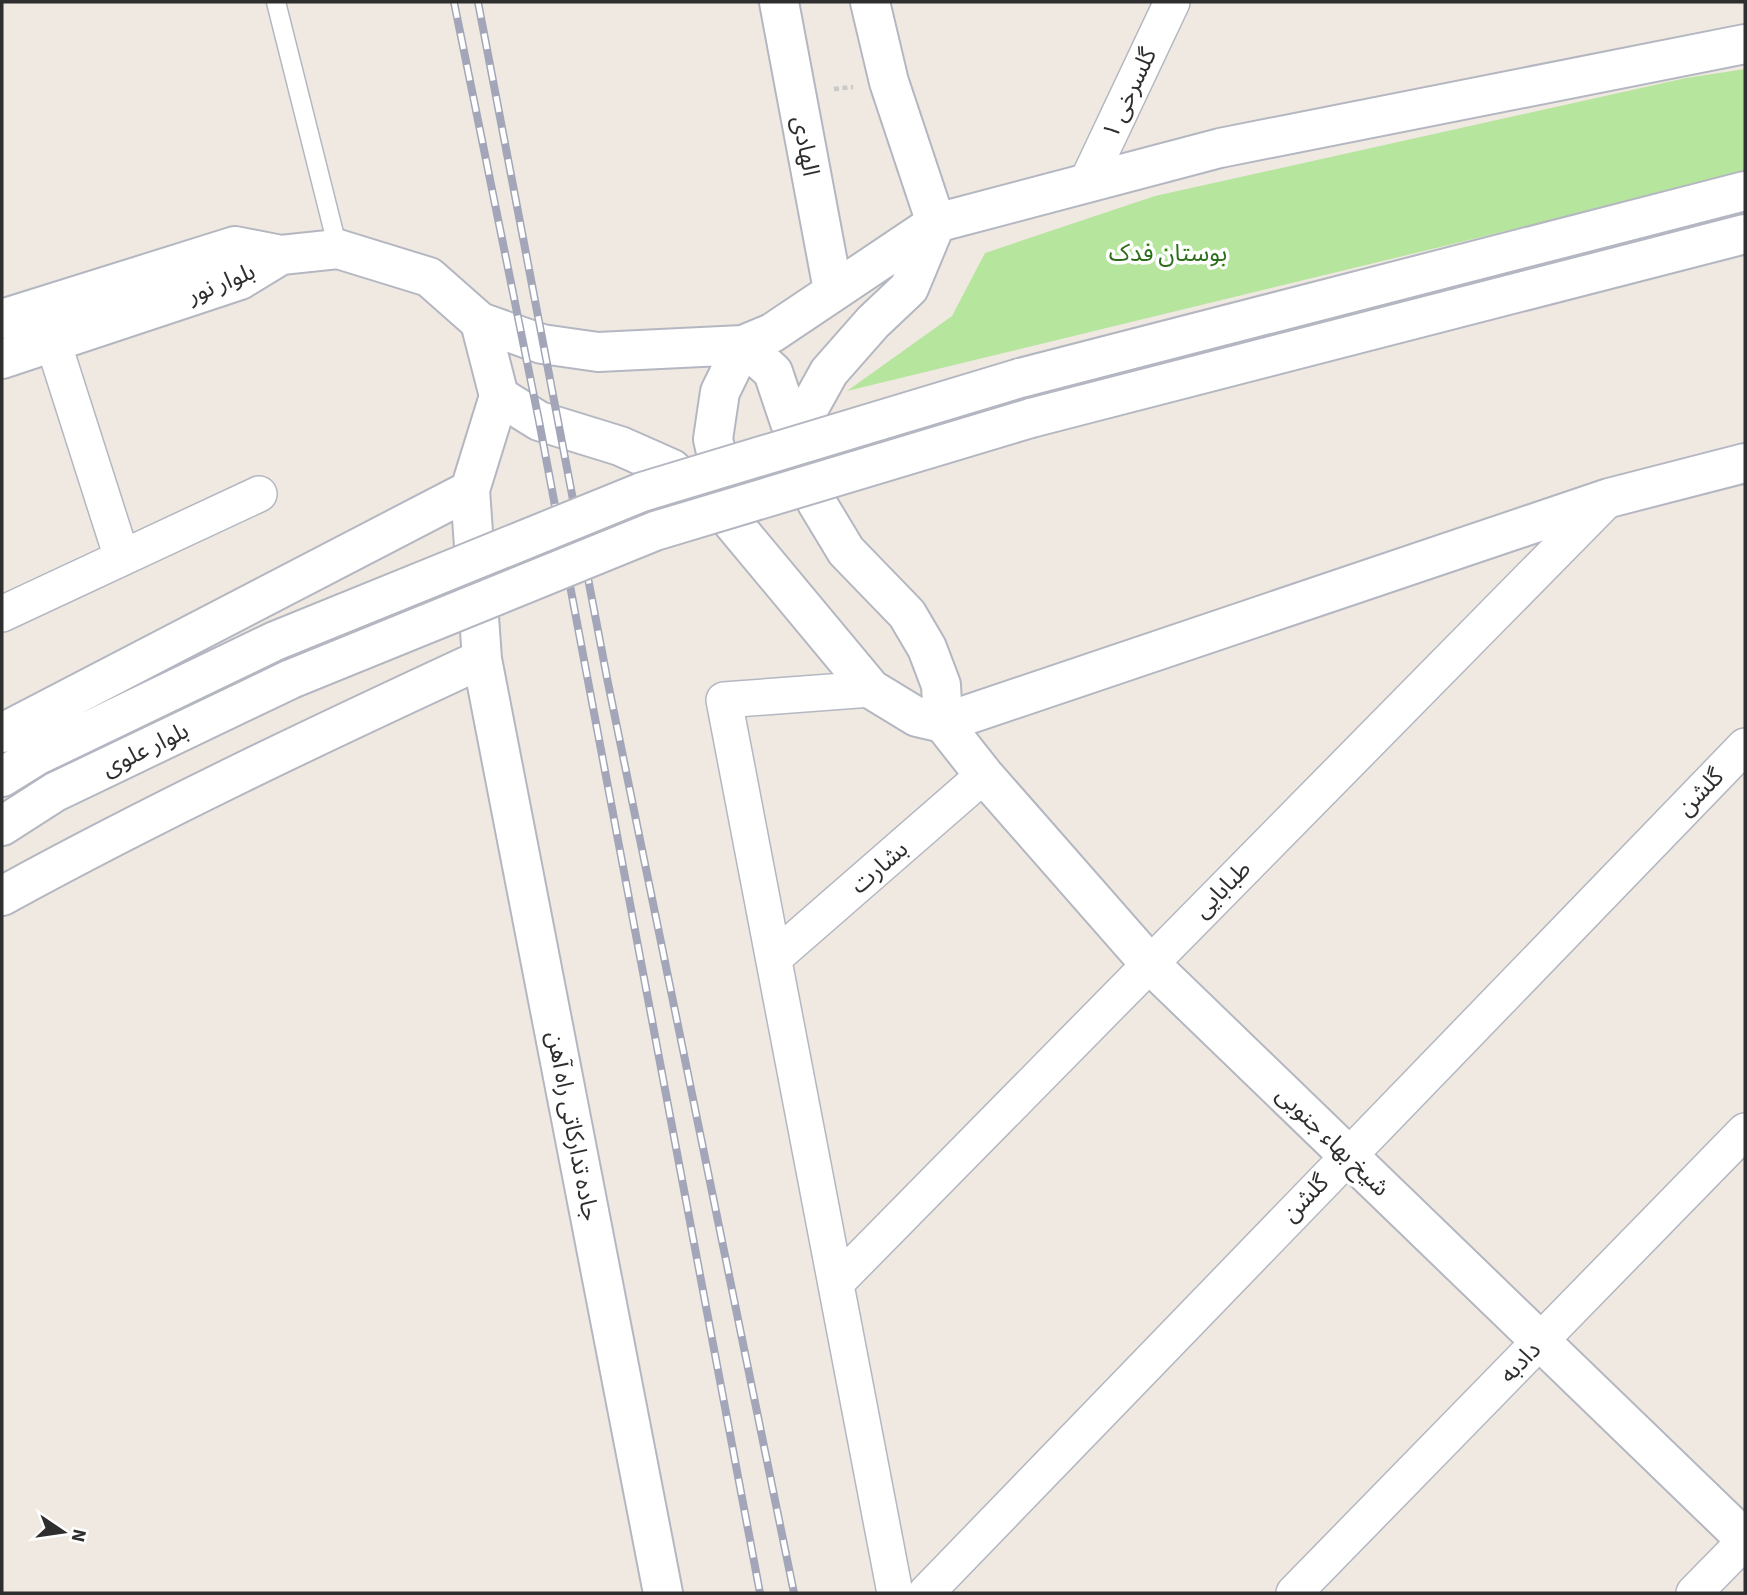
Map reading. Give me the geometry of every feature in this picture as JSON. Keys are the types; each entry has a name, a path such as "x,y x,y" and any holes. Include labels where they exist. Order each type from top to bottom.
{"main road":[{"name":"الهادی","path":"779,2 833,290"},
{"path":"794,435 829,372 873,322 909,288 936,223 889,82 870,2"},
{"path":"281,255 338,248 429,277 480,322 542,344 598,352 743,345 772,333 936,223 1220,148 1745,44"},
{"name":"بلوار علوی","path":"2,778 36,756 275,641 642,492 1020,378 1741,192"},
{"name":"بلوار علوی","path":"2,826 55,792 291,679 655,531 1031,418 1744,235"},
{"name":"بلوار نور","path":"2,319 235,246 281,255"},
{"name":"بلوار نور","path":"2,359 240,280 281,255"},
{"path":"2,733 470,490 499,396 480,322"},
{"path":"743,345 773,372 817,503 846,551 907,614 927,648 941,685 943,723"},
{"path":"732,522 713,439 720,392 743,345"},
{"path":"499,396 539,421 620,446 671,468 732,522 871,689 917,717 943,723 1609,498 1742,462"},
{"name":"جاده تدارکاتی راه آهن","path":"470,490 482,659 663,1593"},
{"path":"2,896 83,852 301,743 482,659"},
{"name":"شیخ بهاء جنوبی","path":"943,723 984,775 1149,963 1745,1540"}],"street":[{"name":"گلسرخی ۱","path":"1086,184 1172,2"},
{"path":"52,342 122,558"},
{"path":"2,614 258,494"},
{"name":"طبابایی","path":"836,1283 1609,498"},
{"path":"871,689 724,700 895,1593"},
{"name":"گلشن","path":"926,1593 1347,1154 1745,746"},
{"name":"بشارت","path":"774,958 984,775"},
{"name":"دادبه","path":"1294,1593 1745,1131"},
{"path":"1694,1593 1745,1540"}],"lane":[{"path":"276,2 338,248"}],"path":[{"path":"796,94 889,82"}],"green space":[{"name":"بوستان فدک","path":"1745,69 1745,173 847,391 952,316 985,253 1155,196 1686,78"}],"railway":[{"path":"454,2 539,421 760,1593"},
{"path":"478,2 608,683 794,1593"}]}
